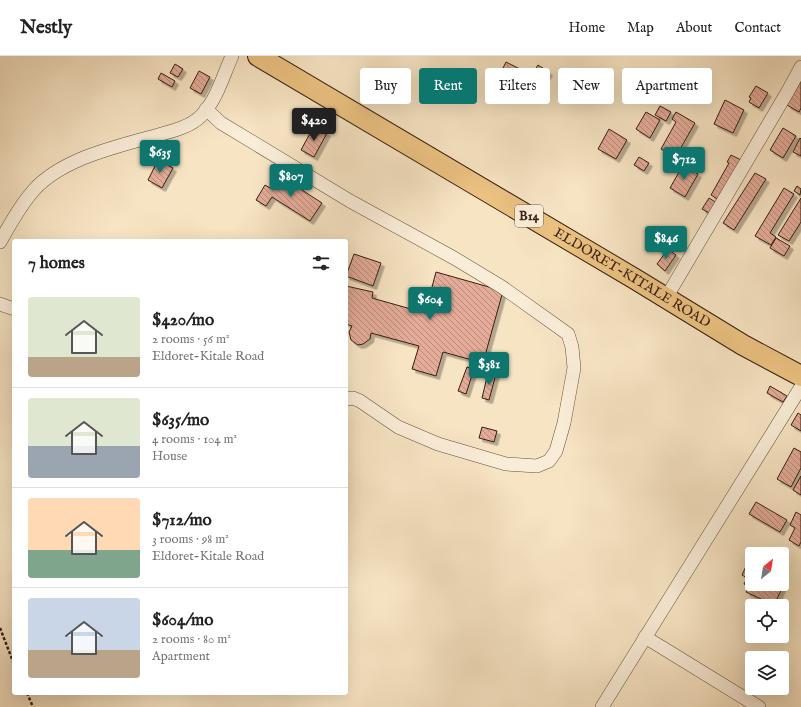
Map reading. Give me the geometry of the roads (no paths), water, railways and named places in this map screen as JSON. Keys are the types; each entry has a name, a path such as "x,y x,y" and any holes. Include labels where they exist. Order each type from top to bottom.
{"highway":[{"name":"ELDORET-KITALE ROAD","path":"258,56 743,345 801,376"}],"street":[{"path":"0,242 13,219 34,190 57,170 106,148 181,129 201,116 213,100 232,56"},
{"path":"666,298 801,67"},
{"path":"206,109 222,123 350,201 502,286 568,334 572,347 574,368 560,437 556,450 550,461 537,466 506,464 438,444 398,427 360,401 353,398 348,399"},
{"path":"0,304 12,308"},
{"path":"602,707 801,387"},
{"path":"645,638 759,707"}]}
